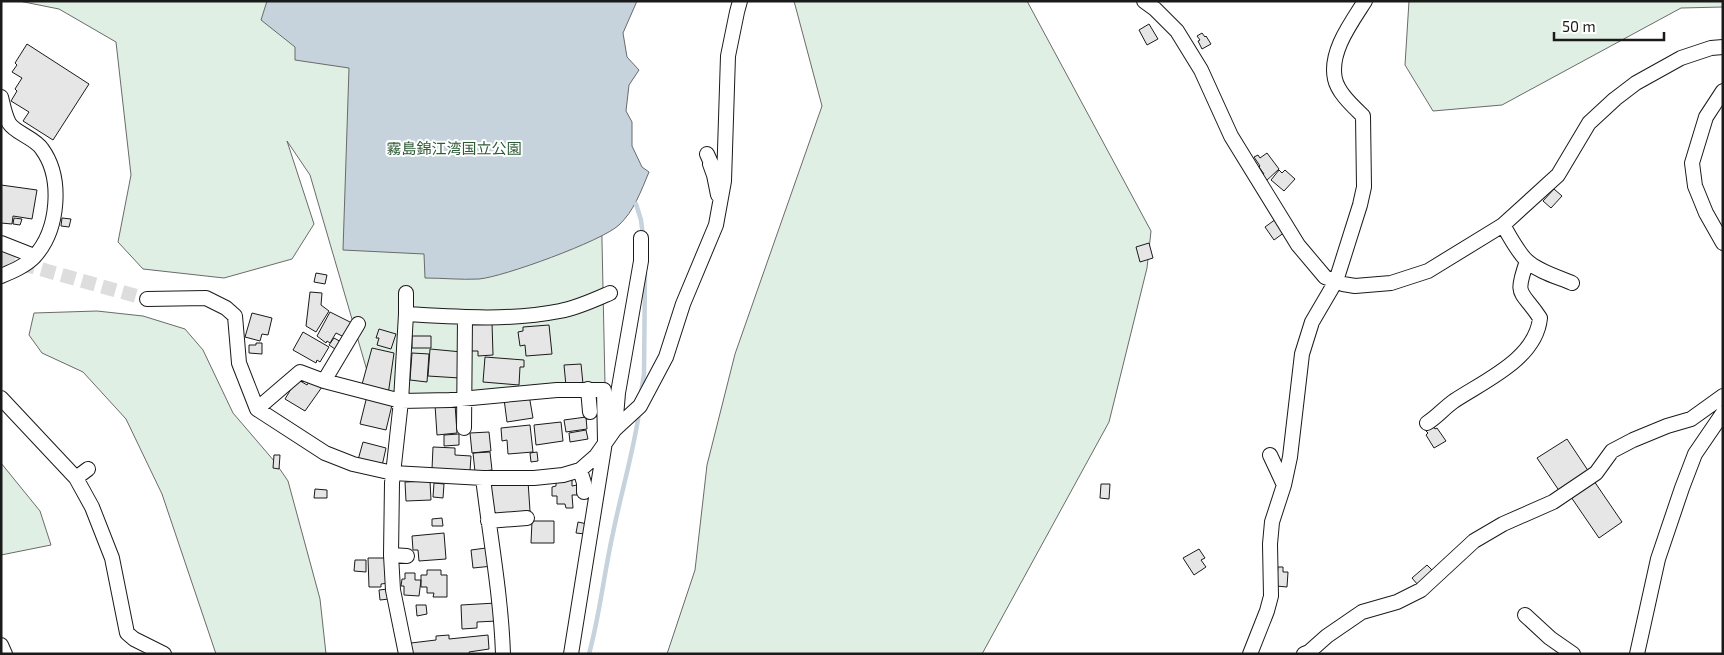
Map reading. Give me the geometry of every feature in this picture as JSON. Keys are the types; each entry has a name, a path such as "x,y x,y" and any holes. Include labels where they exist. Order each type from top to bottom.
{"street":[{"path":"147,299 206,298 226,308 235,316 239,363 256,409 325,453 353,464 394,473 483,478 534,478 564,475 580,470 596,456 614,429 640,406 666,357 683,304 716,225 724,182 728,56 740,1"},
{"path":"1144,1 1178,31 1201,70 1231,136 1298,245 1321,274 1343,284 1364,286 1391,283 1419,274 1444,262 1503,225 1558,175 1589,122 1615,99 1636,83 1680,58 1711,48 1723,48"},
{"path":"1250,654 1270,596 1272,522 1284,485 1290,457 1302,354 1312,322 1336,281 1364,188 1363,116 1344,96 1335,80 1335,58 1343,37 1365,1"},
{"path":"1722,241 1706,213 1695,186 1692,163 1706,117 1723,91"},
{"path":"1,97 9,124 41,147 53,169 55,211 48,235 34,256 16,270 1,276"},
{"path":"707,154 711,163 720,204"},
{"path":"1503,225 1515,246 1527,261 1572,284"},
{"path":"614,429 618,393 641,262 641,238"},
{"path":"1,243 34,256"},
{"path":"1427,423 1452,402 1506,368 1525,352 1535,339 1539,329 1540,318 1523,297 1519,286 1527,261"},
{"path":"406,293 401,401 394,473 391,555 393,590 406,654"},
{"path":"406,314 465,318 524,316 561,311 610,293"},
{"path":"464,428 465,318"},
{"path":"324,381 358,324"},
{"path":"256,409 300,372 324,381 401,401 450,400 588,389 604,390 605,442 571,654"},
{"path":"588,389 590,412"},
{"path":"1304,654 1309,652 1326,636 1362,612 1397,602 1420,590 1474,541 1503,524 1553,502 1596,473 1612,451 1667,426 1691,420 1723,396"},
{"path":"1,398 76,478 92,507 112,558 127,633 134,639 164,654"},
{"path":"1637,654 1658,559 1682,488 1695,454 1723,413"},
{"path":"1270,455 1284,485"},
{"path":"76,478 88,469"},
{"path":"580,470 584,482 584,492"},
{"path":"483,478 496,567 503,654"},
{"path":"488,521 527,518"},
{"path":"391,555 407,556"},
{"path":"1524,615 1550,638 1573,654"},
{"path":"1,646 5,654"}],"green space":[{"name":"霧島錦江湾国立公園","path":"19,1 597,1 605,385 377,405 310,175 287,141 314,224 292,259 224,278 143,269 118,242 131,175 116,42 59,9"},
{"path":"794,1 1027,1 1151,231 1147,268 1109,422 982,654 667,654 695,570 707,465 735,354 822,106"},
{"path":"1409,1 1723,1 1723,7 1681,8 1502,105 1433,111 1405,65"},
{"path":"97,311 143,316 185,329 203,350 233,413 275,462 288,481 320,599 326,654 216,654 162,494 126,419 83,372 42,353 29,335 34,313"},
{"path":"1,463 40,511 51,545 1,555"}],"shaded area":[{"path":"267,1 637,1 623,33 627,57 639,70 629,85 626,111 632,122 632,146 642,167 649,172 633,207 619,225 574,249 509,272 479,279 425,278 424,254 343,250 349,68 295,60 295,47 261,20"}],"building":[{"path":"1149,24 1158,39 1147,45 1139,30"},
{"path":"1202,33 1211,44 1202,49 1197,36"},
{"path":"27,44 89,84 53,140 23,121 29,112 11,101 17,91 15,89 22,78 12,72 17,65 15,63"},
{"path":"1267,153 1279,169 1266,181 1254,157 1258,155 1260,158"},
{"path":"1279,170 1282,173 1285,170 1295,179 1284,191 1271,180"},
{"path":"1,185 37,190 32,219 13,216 12,224 1,223"},
{"path":"1554,189 1562,196 1551,208 1543,201"},
{"path":"14,218 22,219 20,225 13,224"},
{"path":"62,218 71,219 69,227 61,226"},
{"path":"1276,219 1285,232 1274,240 1265,227"},
{"path":"1149,243 1153,258 1140,262 1136,247"},
{"path":"316,273 327,275 325,284 314,282"},
{"path":"310,292 322,293 321,305 329,311 316,332 306,326"},
{"path":"330,312 354,324 346,338 336,333 330,343 327,341 326,343 317,336"},
{"path":"252,313 272,318 268,335 262,334 260,341 245,337"},
{"path":"469,323 492,323 493,355 478,356 478,351 470,351"},
{"path":"549,325 552,354 526,356 525,345 520,346 518,332 523,331 523,327"},
{"path":"379,329 396,334 391,349 377,345 379,338 376,338"},
{"path":"303,332 329,347 320,362 317,360 316,363 293,350"},
{"path":"412,336 431,336 431,348 412,348"},
{"path":"334,338 343,343 338,351 329,345"},
{"path":"256,343 262,343 262,354 249,353 249,345 256,345"},
{"path":"372,348 394,353 388,395 361,388"},
{"path":"430,349 462,352 460,378 428,376"},
{"path":"412,353 429,354 427,382 410,380"},
{"path":"485,357 524,360 524,367 520,367 519,385 483,382"},
{"path":"581,364 583,384 566,386 564,365"},
{"path":"297,379 307,385 310,380 322,387 305,411 285,399"},
{"path":"529,395 533,418 507,422 504,399"},
{"path":"367,396 392,405 386,430 360,424"},
{"path":"455,404 457,433 437,435 435,405"},
{"path":"586,417 587,429 566,432 564,420"},
{"path":"561,422 563,441 536,445 534,425"},
{"path":"530,425 533,452 508,454 507,440 502,441 501,428"},
{"path":"1433,426 1435,429 1437,428 1446,441 1434,448 1426,435 1428,433 1426,431"},
{"path":"586,430 588,439 570,442 569,433"},
{"path":"489,432 491,451 472,453 470,433"},
{"path":"459,434 459,445 444,446 444,435"},
{"path":"1567,439 1589,472 1560,492 1537,458"},
{"path":"363,442 386,448 382,466 358,460"},
{"path":"433,447 455,448 455,455 471,456 470,471 432,469"},
{"path":"490,452 492,470 475,472 473,453"},
{"path":"537,452 538,461 531,462 530,453"},
{"path":"274,455 280,455 279,469 273,468"},
{"path":"572,478 572,486 577,485 577,495 572,495 573,508 566,508 565,504 557,504 557,496 552,496 552,487 556,486 556,479"},
{"path":"430,481 431,500 406,501 405,482"},
{"path":"528,481 530,511 513,512 513,517 493,517 491,483"},
{"path":"1594,481 1622,522 1599,538 1571,497"},
{"path":"434,483 444,484 443,498 433,497"},
{"path":"1101,484 1110,484 1109,499 1100,498"},
{"path":"315,489 327,490 327,498 314,498"},
{"path":"442,518 443,526 432,526 432,519"},
{"path":"532,521 554,521 554,543 531,543"},
{"path":"578,522 587,524 585,534 576,533"},
{"path":"444,533 446,559 419,561 418,550 413,550 412,536"},
{"path":"486,548 493,566 473,568 471,550"},
{"path":"1199,549 1205,558 1201,560 1206,567 1194,575 1183,558"},
{"path":"368,558 388,558 389,583 381,584 381,587 369,587"},
{"path":"355,560 366,560 366,572 354,571"},
{"path":"1427,565 1434,572 1418,585 1412,578"},
{"path":"1278,567 1283,567 1283,572 1288,572 1287,587 1276,586"},
{"path":"427,570 441,570 441,575 447,575 447,597 433,597 434,593 427,593 427,587 421,587 421,575 427,575"},
{"path":"405,573 415,573 415,580 421,580 419,596 404,595 404,586 401,586 402,579 405,579"},
{"path":"388,589 389,599 380,600 379,590"},
{"path":"496,603 497,621 477,622 477,628 462,629 461,605"},
{"path":"416,605 426,605 427,614 417,616"},
{"path":"449,635 449,639 488,635 489,649 469,652 469,654 412,654 411,643 436,640 436,636"}],"waterway":[{"path":"636,204 643,236"},
{"path":"641,393 644,374 645,273"},
{"path":"589,654 639,413"}],"tunnel":[{"path":"1,258 147,299"}]}
